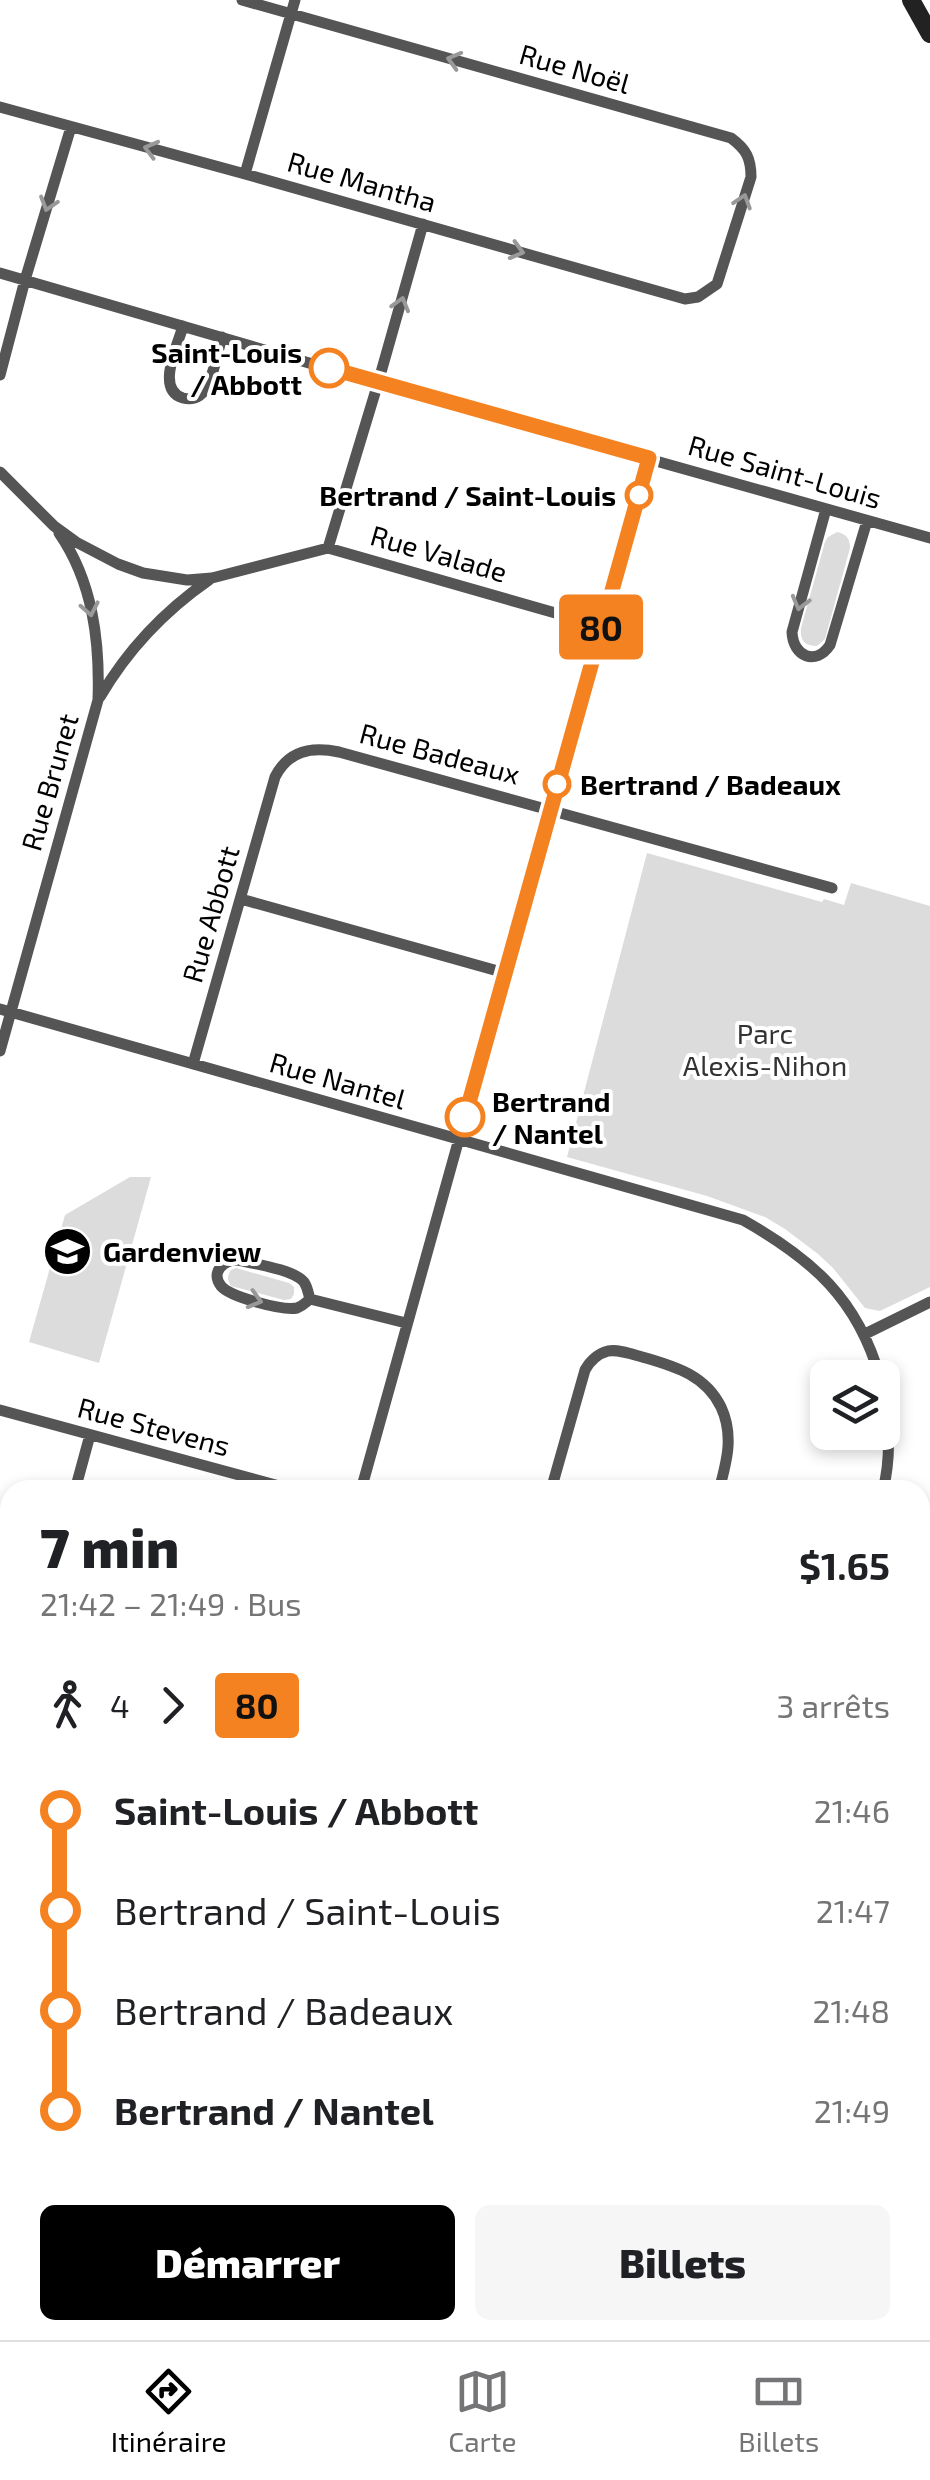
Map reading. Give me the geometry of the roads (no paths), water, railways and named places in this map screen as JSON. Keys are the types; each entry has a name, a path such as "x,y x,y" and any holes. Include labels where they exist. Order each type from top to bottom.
{"main road":[{"path":"911,0 930,34"}],"street":[{"name":"Rue Noël","path":"242,0 732,138 745,148 751,176 717,284 709,292"},
{"path":"246,174 295,0"},
{"name":"Rue Mantha","path":"0,107 685,299 709,292"},
{"path":"0,375 71,127"},
{"path":"328,548 423,224"},
{"name":"Rue Saint-Louis","path":"0,273 930,538"},
{"path":"184,326 168,376 175,394 186,399 200,395 206,388 222,338"},
{"path":"363,1480 649,458"},
{"name":"Rue Valade","path":"0,472 54,526 91,551 144,573 187,580 212,578 328,548 601,626"},
{"path":"826,509 792,632 797,650 807,656 824,654 830,645 867,521"},
{"name":"Rue Brunet","path":"54,526 82,572 90,602 99,669 98,700"},
{"name":"Rue Brunet","path":"0,1051 5,1011 98,700 118,666 142,638 167,612 212,578"},
{"name":"Rue Badeaux","path":"275,777 294,755 324,749 832,888"},
{"name":"Rue Abbott","path":"194,1064 275,777"},
{"path":"241,899 505,973"},
{"name":"Rue Nantel","path":"5,1011 743,1220 780,1241 818,1271 865,1334 874,1360"},
{"path":"310,1299 302,1280 293,1274 237,1260 223,1263 218,1271 222,1288 285,1309 296,1308 310,1299 406,1324"},
{"path":"865,1334 930,1302"},
{"path":"554,1480 585,1370 591,1360 610,1351 676,1367 710,1389 728,1427 729,1452 722,1480"},
{"name":"Rue Stevens","path":"0,1410 256,1480"},
{"path":"78,1480 90,1436"},
{"path":"886,1480 887,1450"}],"place":[{"name":"Saint-Louis / Abbott","path":"329,368"},
{"name":"Bertrand / Saint-Louis","path":"639,495"},
{"name":"Bertrand / Badeaux","path":"557,784"},
{"name":"Bertrand / Nantel","path":"465,1117"},
{"name":"Gardenview","path":"68,1251"}],"park label":[{"name":"Parc Alexis-Nihon","path":"765,1049"}]}
